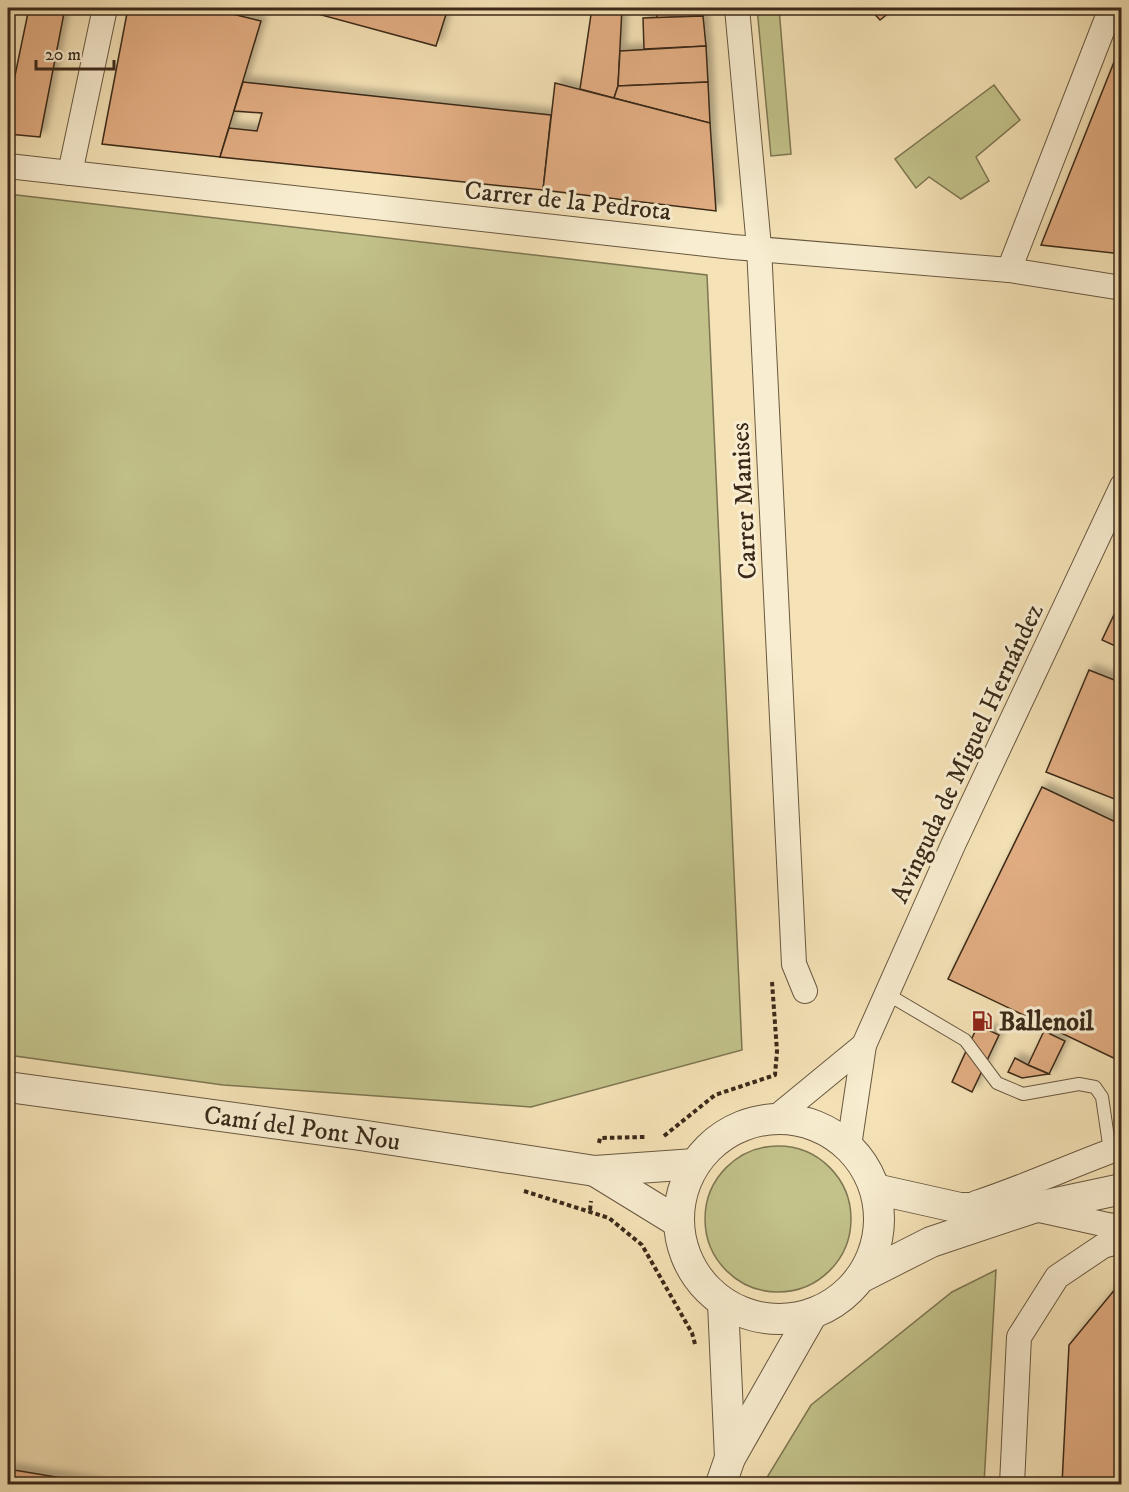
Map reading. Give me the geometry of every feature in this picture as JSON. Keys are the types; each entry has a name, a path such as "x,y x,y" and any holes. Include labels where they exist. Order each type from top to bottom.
{"street":[{"path":"70,173 105,8"},
{"name":"Carrer Manises","path":"737,8 759,247 794,964 805,991"},
{"path":"1009,270 1111,8"},
{"name":"Carrer de la Pedrota","path":"8,166 759,247 1009,270 1122,288"},
{"name":"Avinguda de Miguel Hernández","path":"849,1146 864,1045 953,845 1122,486"},
{"name":"Avinguda de Miguel Hernández","path":"774,1119 864,1045"},
{"name":"Camí del Pont Nou","path":"8,1087 360,1135 595,1171 695,1164"},
{"path":"774,1119 814,1125 849,1146 865,1166 875,1189 880,1212 878,1236 872,1258 860,1278 838,1300 812,1314 789,1319 766,1319 743,1313 723,1303 705,1287 691,1268 682,1246 678,1222 682,1192 695,1164 710,1145 729,1132 751,1123 774,1119"},
{"path":"960,1208 1019,1189 1068,1166 1116,1149"},
{"name":"Camí del Pont Nou","path":"595,1171 678,1222"},
{"path":"875,1189 960,1208 1033,1208 1112,1226 1122,1225"},
{"path":"860,1278 931,1242 1033,1208 1122,1190"},
{"path":"1012,1485 1019,1337 1057,1277 1112,1244"},
{"path":"723,1303 726,1471"},
{"path":"726,1471 812,1314"}],"lane":[{"path":"887,994 964,1040 997,1083 1023,1094 1078,1084 1095,1087 1102,1097 1116,1149"}],"path":[{"path":"595,1171 600,1138 667,1136 715,1095 776,1075 777,1051 772,979"},
{"path":"516,1188 609,1218 642,1245 692,1333 698,1356"}],"green space":[{"path":"757,8 779,8 791,154 771,156"},
{"path":"994,85 1020,120 976,157 989,181 961,199 929,177 916,188 895,159"},
{"path":"8,194 707,275 742,1050 531,1107 223,1085 8,1055"},
{"path":"778,1146 806,1152 818,1158 829,1168 839,1179 845,1191 851,1219 845,1247 839,1259 829,1270 818,1280 806,1286 778,1292 750,1286 738,1280 727,1270 717,1259 711,1247 705,1219 711,1191 717,1179 727,1168 738,1158 750,1152"},
{"path":"996,1270 984,1484 763,1484 811,1405 952,1292"}],"building":[{"path":"29,8 65,8 40,137 8,134 8,109"},
{"path":"128,8 221,8 220,11 261,21 220,157 102,144"},
{"path":"314,8 448,8 436,46 314,13"},
{"path":"592,8 622,8 618,86 614,98 580,89"},
{"path":"656,8 703,8 703,16 657,18"},
{"path":"869,8 895,8 880,20"},
{"path":"703,16 706,46 644,49 643,18"},
{"path":"1122,42 1122,254 1041,245"},
{"path":"706,46 708,82 618,86 620,51"},
{"path":"243,82 551,115 543,190 220,157 229,128 257,131 262,113 234,111"},
{"path":"708,82 710,123 614,98 618,86"},
{"path":"8,83 13,83 8,109"},
{"path":"555,83 710,123 716,211 543,190"},
{"path":"1122,598 1122,649 1102,640"},
{"path":"1089,670 1122,683 1122,802 1046,772"},
{"path":"1042,787 1122,825 1122,1062 948,979"},
{"path":"978,1025 999,1035 972,1092 952,1082"},
{"path":"1044,1031 1065,1041 1049,1074 1028,1065"},
{"path":"1015,1058 1049,1074 1022,1078 1008,1072"},
{"path":"1121,1282 1122,1484 1062,1484 1069,1345"},
{"path":"8,1469 98,1484 8,1484"}],"place":[{"name":"Ballenoil","path":"982,1021"}]}
